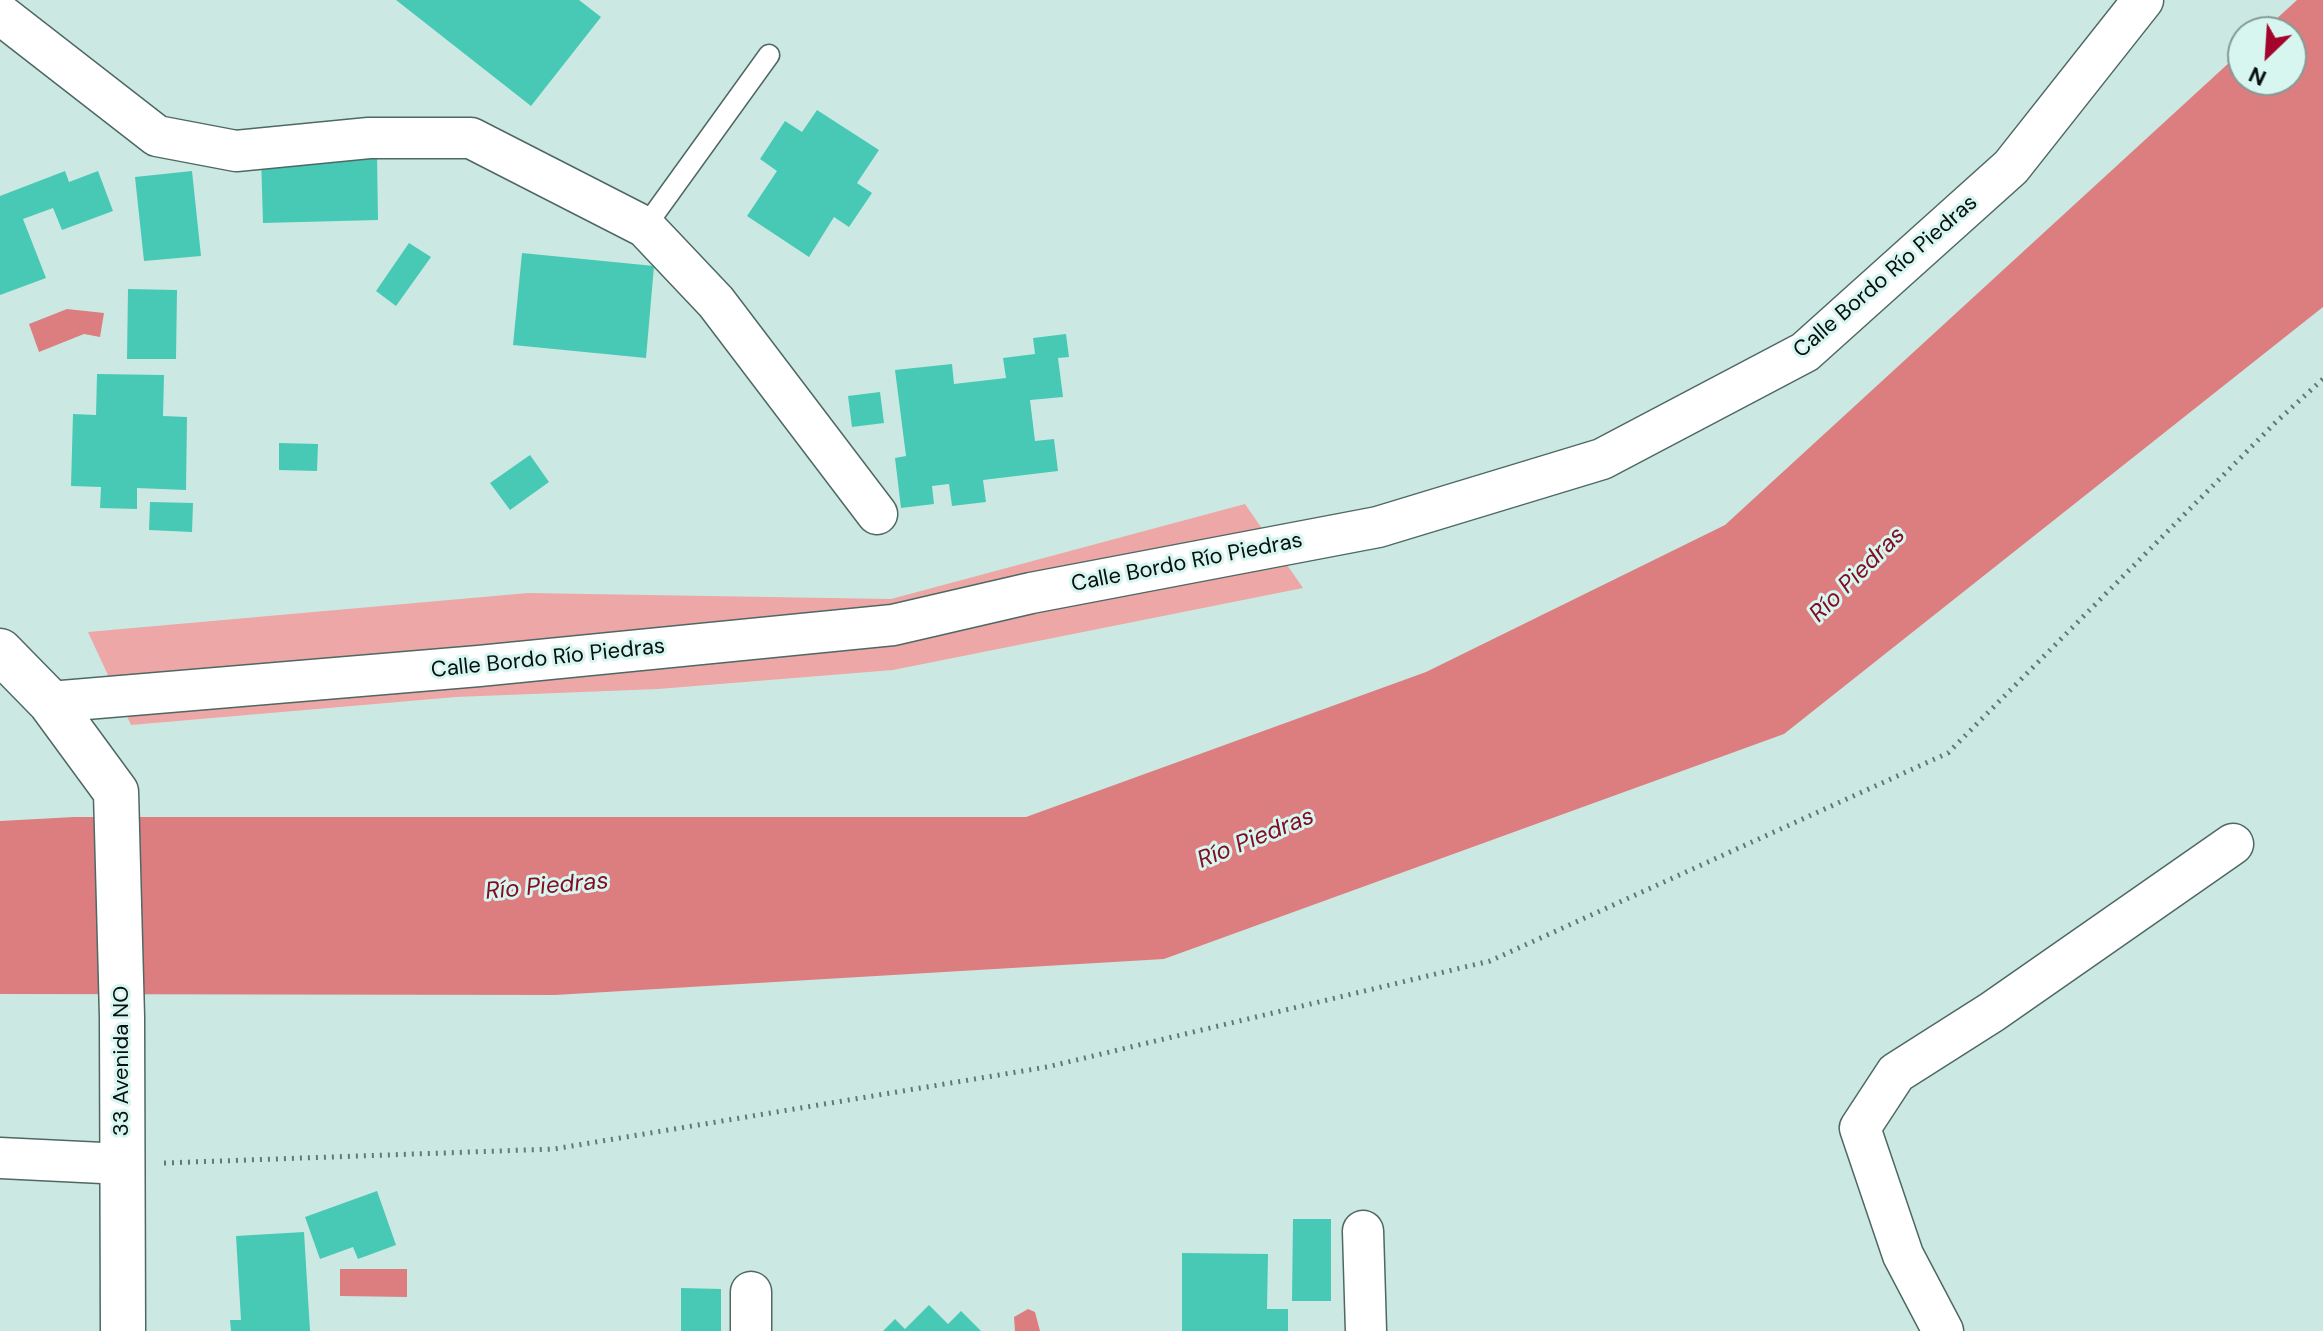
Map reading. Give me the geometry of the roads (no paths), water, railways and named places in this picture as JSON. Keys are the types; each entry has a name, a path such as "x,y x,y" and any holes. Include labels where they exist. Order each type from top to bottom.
{"street":[{"name":"Calle Bordo Río Piedras","path":"50,702 479,666 893,625 1031,593 1378,527 1602,459 1805,352 2011,167 2143,0"},
{"path":"0,14 157,136 236,151 369,138 471,138 645,227 716,302 877,514"},
{"path":"0,651 50,702"},
{"name":"33 Avenida NO","path":"50,702 116,792 122,1017 123,1331"},
{"path":"1943,1331 1903,1255 1860,1128 1896,1073 1992,1012 2233,844"},
{"path":"0,1158 123,1164"},
{"path":"1363,1231 1366,1331"}],"lane":[{"path":"645,227 769,55"}],"water":[{"name":"Río Piedras","path":"2297,0 2323,0 2323,307 1784,734 1164,959 555,995 0,994 0,821 74,817 1026,817 1426,672 1725,525 2227,65 2227,96 2307,96 2307,16 2280,16"},
{"path":"67,309 104,313 100,337 84,334 39,352 29,324"},
{"path":"340,1269 407,1269 407,1297 340,1296"},
{"path":"1028,1309 1035,1312 1040,1331 1015,1331 1014,1317"}]}
